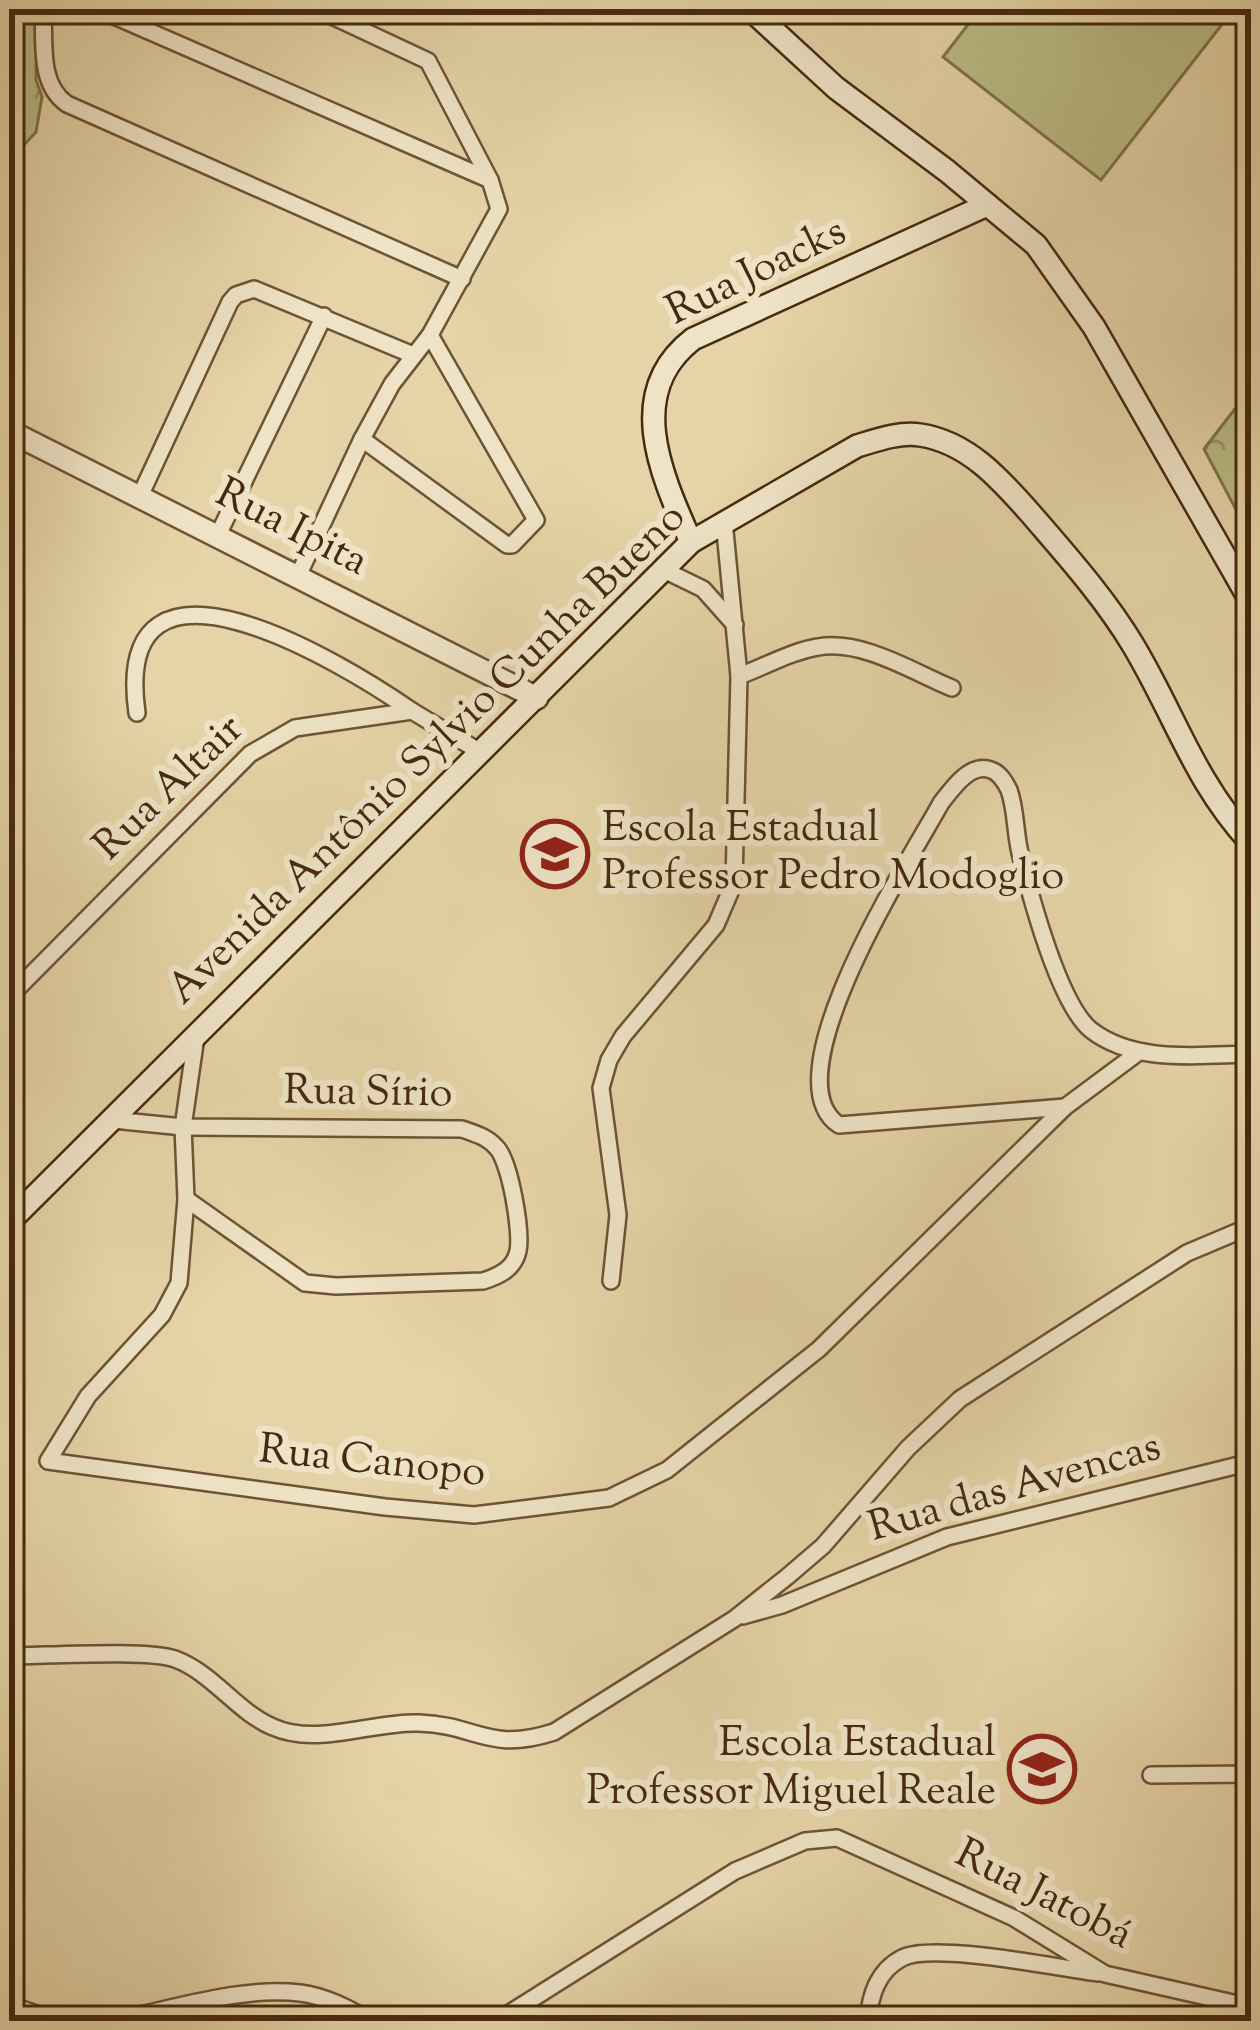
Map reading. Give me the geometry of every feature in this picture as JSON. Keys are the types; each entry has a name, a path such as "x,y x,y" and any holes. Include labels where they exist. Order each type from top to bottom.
{"main road":[{"path":"750,9 836,88 1036,245 1058,272 1251,602"},
{"name":"Rua Joacks","path":"692,542 667,488 657,447 654,395 672,356 693,339 987,205"},
{"name":"Rua Ipita","path":"9,431 538,698"},
{"name":"Avenida Antônio Sylvio Cunha Bueno","path":"9,1222 692,542 857,446 886,437 918,435 950,443 978,460 1011,492 1102,597 1135,648 1199,776 1251,843"}],"street":[{"path":"44,9 47,83 68,104 462,279"},
{"path":"98,9 490,180"},
{"path":"298,576 362,439 430,335 497,217 498,202 428,61 317,9"},
{"path":"140,496 236,295 254,289 413,355"},
{"path":"218,536 324,316"},
{"path":"362,439 507,545 536,520 430,335"},
{"path":"611,1280 618,1215 601,1088 609,1060 623,1036 716,925 734,884 739,676 724,521"},
{"path":"666,571 703,589 737,627"},
{"path":"137,713 132,682 141,646 152,631 188,615 218,616 252,624 336,663 482,753"},
{"path":"739,676 817,646 840,646 952,688"},
{"name":"Rua Altair","path":"9,997 250,754 295,728 412,711"},
{"path":"1065,1107 839,1125 820,1102 822,1044 829,1017 941,803 956,784 982,769 1003,778 1011,794 1023,863 1074,1012 1094,1032 1138,1052 1251,1054"},
{"name":"Rua Canopo","path":"196,1036 183,1126 185,1199 179,1282 162,1315 88,1396 48,1461 474,1515 609,1498 667,1470 820,1349 1065,1107 1138,1052"},
{"name":"Rua Sírio","path":"113,1120 183,1126 462,1130 480,1135 507,1162 519,1248 512,1265 500,1276 483,1281 305,1283 185,1199"},
{"path":"9,1656 174,1658 218,1685 252,1715 291,1734 423,1723 494,1741 522,1742 569,1723 734,1619 824,1546 908,1448 960,1399 1187,1252 1251,1226"},
{"name":"Rua das Avencas","path":"734,1619 782,1605 947,1537 1251,1462"},
{"path":"1151,1775 1251,1774"},
{"name":"Rua Jatobá","path":"497,2021 735,1871 767,1855 823,1838 853,1844 1014,1918 1106,1974 1251,2007"},
{"path":"868,2021 870,1995 884,1972 903,1957 933,1952 1106,1974"},
{"path":"111,2021 249,1994 299,1993 339,2003 370,2021"},
{"path":"9,2005 58,2021"}],"green space":[{"path":"9,9 37,9 36,80 42,97 36,132 23,146 9,140"},
{"path":"980,9 1234,9 1101,180 943,57"},
{"path":"1251,388 1251,538 1204,449"}],"place":[{"name":"Escola Estadual Professor Pedro Modoglio","path":"555,854"},
{"name":"Escola Estadual Professor Miguel Reale","path":"1042,1769"}]}
